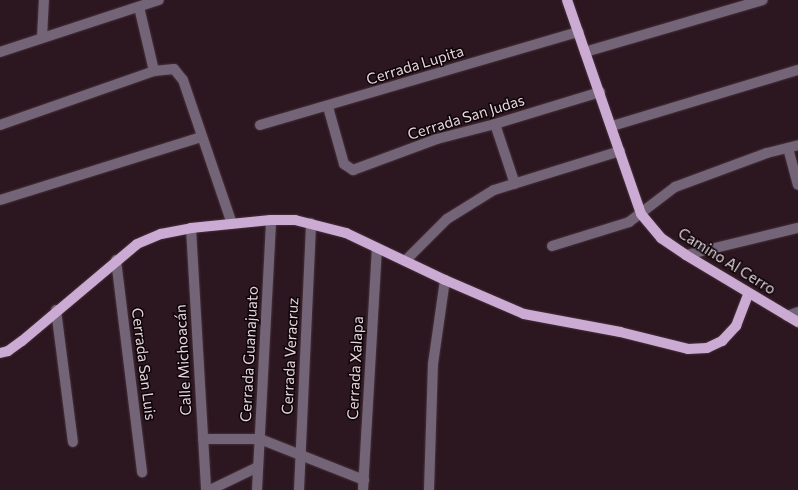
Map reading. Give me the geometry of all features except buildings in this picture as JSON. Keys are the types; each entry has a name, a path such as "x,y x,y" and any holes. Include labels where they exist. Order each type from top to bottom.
{"main road":[{"path":"567,0 612,126 640,214"},
{"name":"Camino Al Cerro","path":"640,214 661,238 686,256 748,294 798,322"},
{"path":"0,353 8,351 22,341 56,310 137,244 161,234 191,228 271,220 295,220 346,233 405,262 524,314 620,332 688,349 707,348 722,341 736,326 748,294"}],"street":[{"path":"42,38 44,0"},
{"path":"0,52 141,3 159,0"},
{"path":"585,52 763,0"},
{"path":"141,3 154,71"},
{"name":"Cerrada Lupita","path":"260,125 328,107 578,32"},
{"path":"0,125 154,71 174,69 183,80 201,137 209,153 232,224"},
{"path":"612,126 798,70"},
{"name":"Cerrada San Judas","path":"328,107 344,164 353,170 437,139 495,124 600,92"},
{"path":"495,124 515,184"},
{"path":"0,200 201,137"},
{"path":"552,246 629,222 675,187 726,167 798,145"},
{"path":"788,148 798,185"},
{"path":"405,262 447,219 494,190 620,150"},
{"name":"Cerrada Guanajuato","path":"257,490 271,220"},
{"name":"Cerrada Veracruz","path":"299,490 311,223"},
{"name":"Calle Michoacán","path":"191,228 206,490"},
{"path":"686,256 798,228"},
{"name":"Cerrada Xalapa","path":"364,485 377,248"},
{"name":"Cerrada San Luis","path":"116,260 142,472"},
{"path":"428,490 433,364 445,280"},
{"path":"56,310 73,442"},
{"path":"787,316 798,312"},
{"path":"203,438 260,439 364,485"},
{"path":"210,490 258,467"}]}
